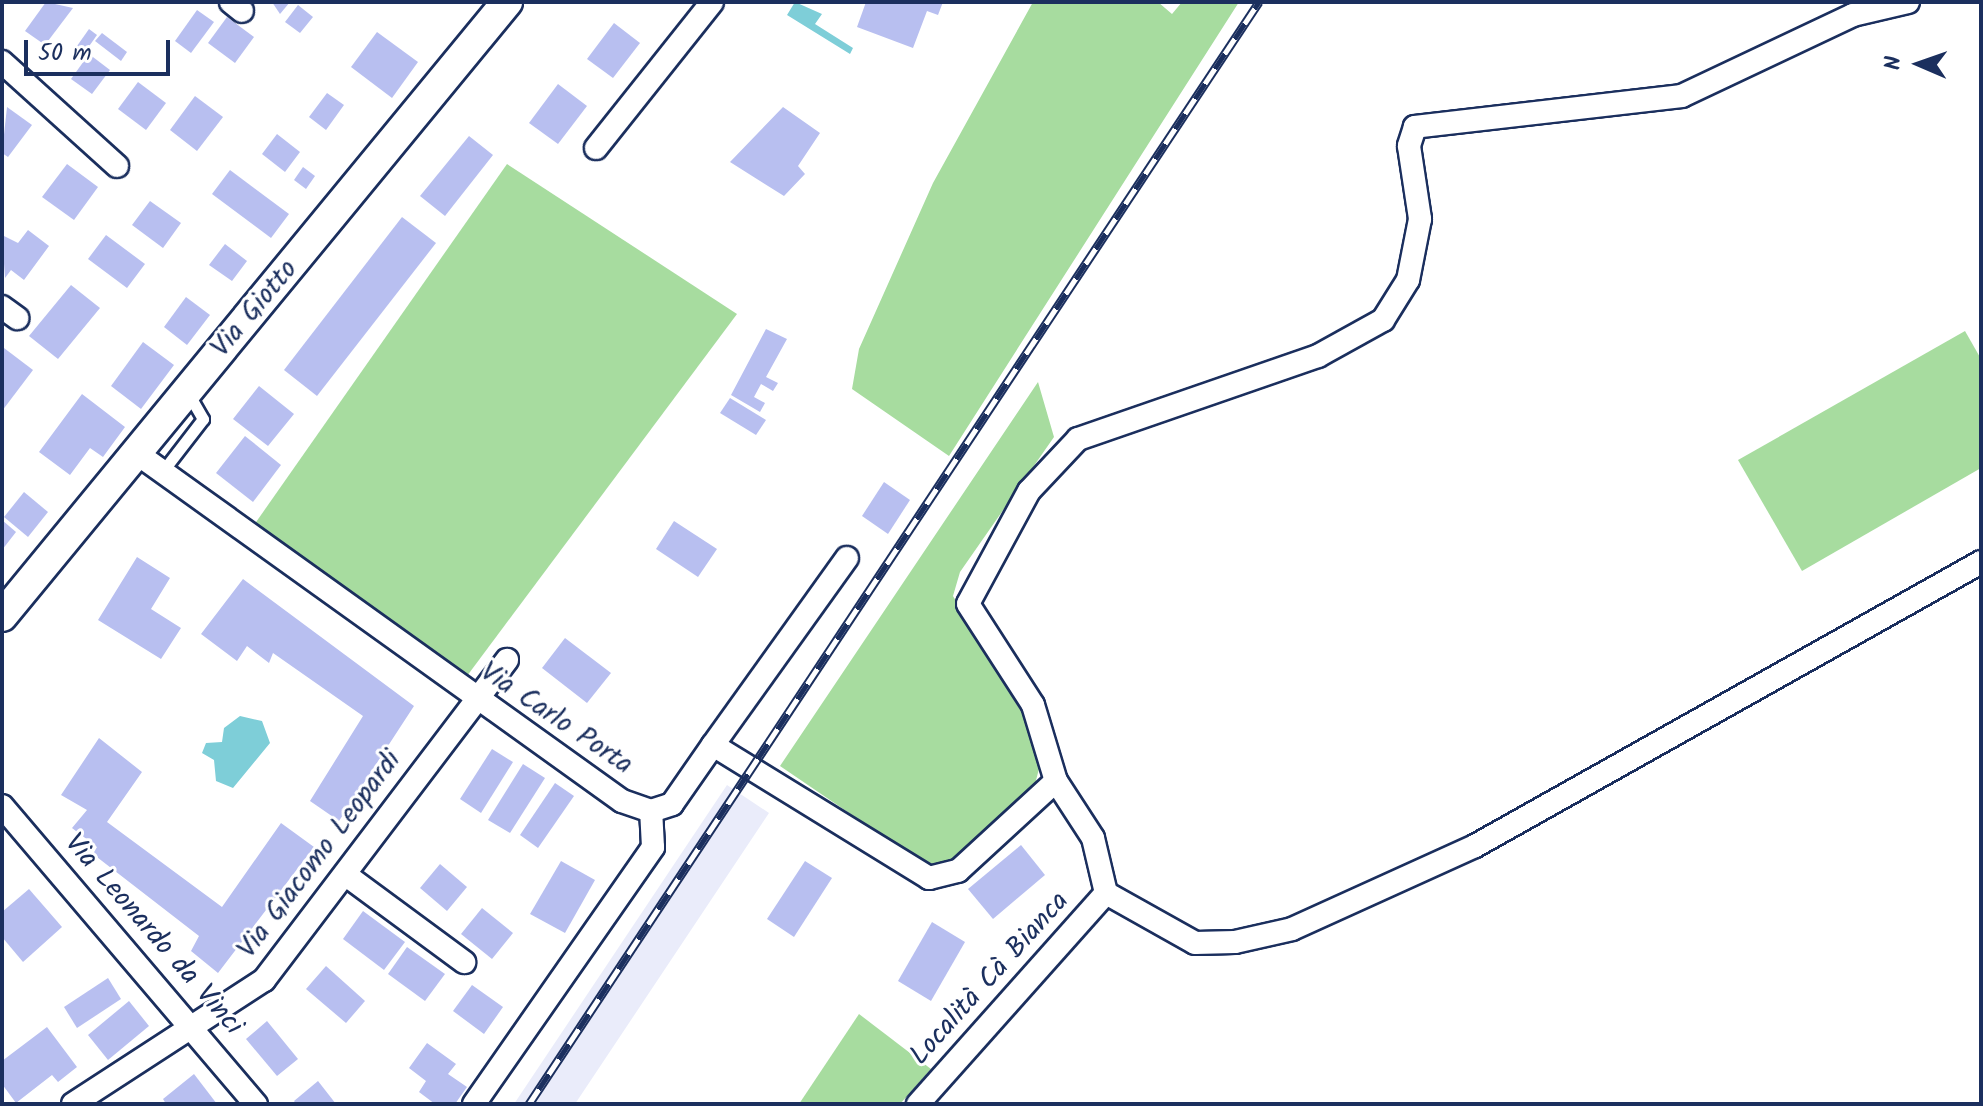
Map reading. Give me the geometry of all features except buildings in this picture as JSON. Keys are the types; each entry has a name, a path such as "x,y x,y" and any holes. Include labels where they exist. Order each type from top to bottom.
{"street":[{"name":"Via Giotto","path":"2,616 507,2"},
{"path":"596,148 712,2"},
{"path":"1908,2 1853,15 1682,96 1431,122 1415,127 1409,146 1420,219 1408,280 1383,320 1318,356 1078,439 1029,491 973,584 968,604 1033,705 1056,781 1093,838 1106,893 1195,943 1292,929 1475,846 1981,562"},
{"path":"2,62 117,166"},
{"name":"Via Carlo Porta","path":"135,452 474,700 622,801 651,811 672,804 847,558"},
{"name":"Via Giacomo Leopardi","path":"73,1104 264,980 507,660"},
{"path":"713,745 929,878 958,871 1056,781"},
{"name":"Via Leonardo da Vinci","path":"2,806 256,1104"},
{"path":"474,1104 653,847 651,811"},
{"path":"346,875 464,962"},
{"name":"Località Cà Bianca","path":"918,1104 1106,893"}],"lane":[{"path":"162,472 203,419 186,392"}],"shaded area":[{"path":"727,785 769,813 575,1104 514,1104"}],"green space":[{"path":"1033,2 1158,2 1172,14 1182,2 1239,2 949,456 852,389 859,349 933,183"},
{"path":"507,164 737,314 467,676 254,525"},
{"path":"1965,331 1981,359 1981,468 1802,571 1738,460"},
{"path":"1038,382 1054,437 960,572 953,596 1035,735 1040,765 1034,788 957,861 924,864 780,766"},
{"path":"859,1014 931,1069 900,1104 799,1104"}],"water":[{"path":"795,2 822,14 815,24 853,48 850,54 787,15"},
{"path":"240,716 262,721 270,743 233,788 216,781 214,760 202,753 206,743 222,742 224,728"}],"railway":[{"path":"529,1104 1259,2"}]}
